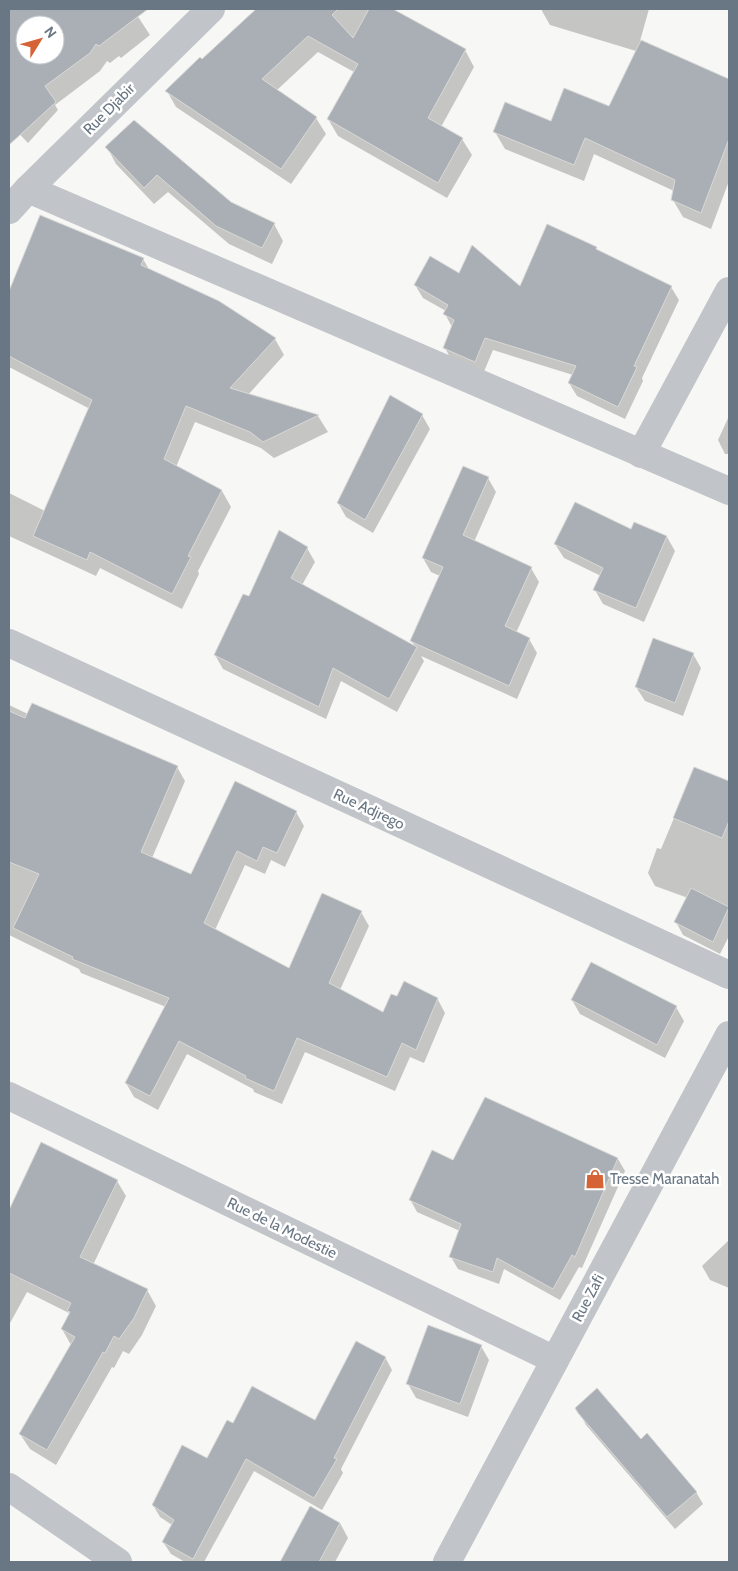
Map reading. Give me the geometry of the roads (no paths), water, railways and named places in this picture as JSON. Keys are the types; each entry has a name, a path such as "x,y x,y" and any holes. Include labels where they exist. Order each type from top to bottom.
{"street":[{"name":"Rue Djabir","path":"9,210 211,9"},
{"path":"28,189 729,491"},
{"path":"641,454 729,291"},
{"name":"Rue Adjrego","path":"9,644 729,974"},
{"name":"Rue Zafi","path":"447,1562 729,1035"},
{"name":"Rue de la Modestie","path":"9,1096 555,1360"},
{"path":"9,1487 118,1562"}],"place":[{"name":"Tresse Maranatah","path":"595,1179"}]}
